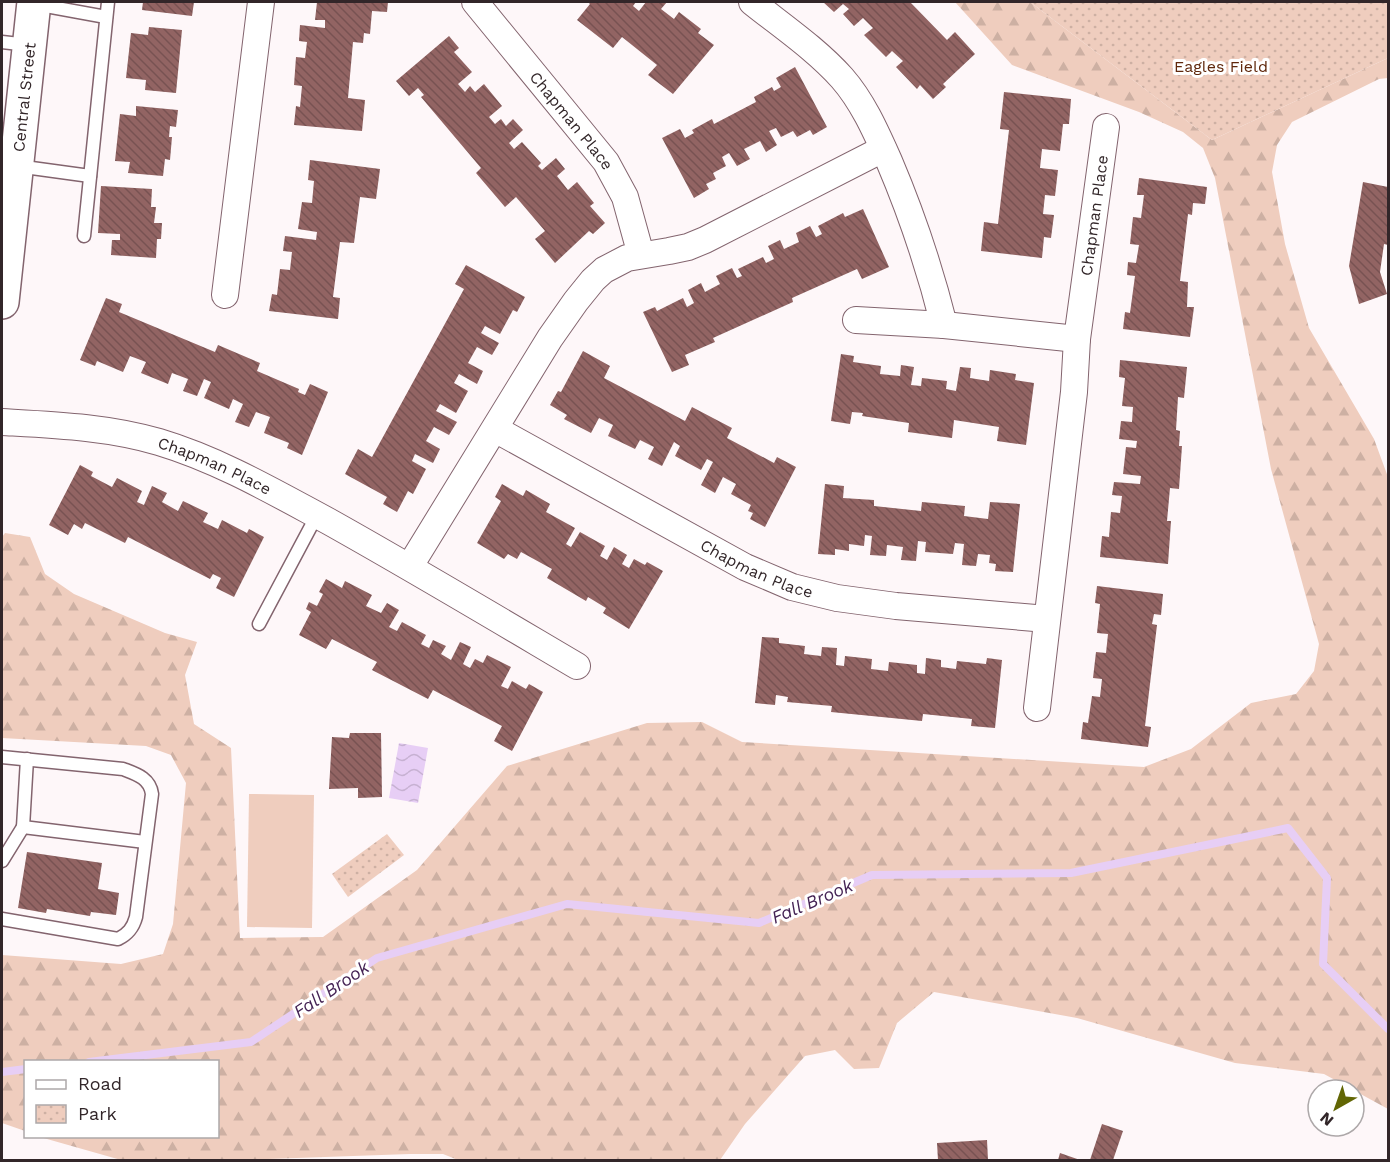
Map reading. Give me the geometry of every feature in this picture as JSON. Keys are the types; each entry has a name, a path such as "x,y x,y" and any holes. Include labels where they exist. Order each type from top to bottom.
{"main road":[{"name":"Central Street","path":"2,302 11,172 15,44 34,3"}],"street":[{"path":"225,295 261,2"},
{"name":"Chapman Place","path":"476,2 606,162 625,197 642,255"},
{"path":"752,2 826,62 843,80 869,118 905,199 921,244 944,325"},
{"name":"Chapman Place","path":"1037,708 1074,392 1077,339 1106,127"},
{"path":"410,567 550,338 582,294 604,270 616,262 688,247 705,240 883,149"},
{"path":"856,320 944,325 1077,339"},
{"name":"Chapman Place","path":"2,422 91,428 161,443 213,462 317,515 410,567 577,666"},
{"name":"Chapman Place","path":"495,429 745,567 792,587 837,598 896,606 1047,619"}],"lane":[{"path":"84,236 108,2"},
{"path":"34,3 106,17"},
{"path":"11,172 90,177"},
{"path":"259,624 317,515"},
{"path":"2,757 123,769 147,781 152,794 136,917 134,925 124,935 117,939 2,920"},
{"path":"2,861 23,827 27,759"},
{"path":"23,827 145,843"}],"green space":[{"path":"955,2 1030,2 1212,140 1388,58 1388,78 1379,79 1292,122 1277,145 1272,172 1285,244 1309,328 1374,439 1388,477 1388,1109 1366,1097 1366,1078 1331,1078 1324,1074 1235,1063 1077,1018 934,992 897,1023 879,1068 854,1069 835,1050 805,1056 745,1124 720,1160 458,1160 443,1154 410,1154 239,1160 121,1160 44,1138 219,1138 219,1060 24,1060 24,1131 2,1123 2,955 121,964 163,954 173,924 186,783 171,755 146,746 2,738 2,537 5,533 30,537 45,574 74,594 165,633 197,642 185,675 194,724 231,748 240,938 323,937 417,870 507,766 647,723 702,722 742,742 1144,767 1191,749 1251,703 1296,694 1314,671 1319,644 1271,469 1215,178 1203,148 1183,132 1139,112 1012,65"},
{"name":"Eagles Field","path":"1030,2 1388,2 1388,58 1212,140"},
{"path":"249,794 314,795 312,928 247,927"},
{"path":"387,834 404,855 348,897 332,874"}],"water":[{"path":"399,743 428,748 418,803 389,798"}],"building":[{"path":"143,2 194,2 192,16 142,10"},
{"path":"317,2 388,2 387,12 372,11 370,34 364,33 363,43 353,42 348,98 365,100 362,131 294,125 296,106 300,107 302,86 294,85 296,57 305,58 307,42 299,41 300,25 325,28 325,20 315,20"},
{"path":"588,2 636,2 633,6 639,11 646,2 667,2 661,9 674,19 679,12 701,29 698,33 714,45 673,94 648,75 657,65 622,37 613,48 577,20 590,4"},
{"path":"823,2 910,2 947,40 955,32 975,54 943,84 946,87 933,99 920,85 917,89 896,67 903,61 892,51 886,57 864,35 873,28 863,18 854,26 843,14 849,9 843,4 834,12"},
{"path":"149,27 182,30 176,93 145,90 146,80 126,78 131,33 148,35"},
{"path":"449,36 459,48 454,52 472,72 458,84 465,92 470,86 475,92 484,84 502,106 489,117 495,124 501,119 506,126 513,119 523,130 509,143 514,149 522,142 541,163 538,166 542,170 556,158 565,169 557,176 568,190 577,182 594,203 590,206 605,223 593,234 589,231 555,263 535,239 545,231 516,197 505,207 476,173 481,168 421,97 424,95 418,88 409,96 396,81"},
{"path":"795,67 827,127 813,135 810,130 797,137 793,131 781,137 776,128 769,131 777,145 766,152 760,141 744,149 750,159 737,166 729,153 722,157 726,166 713,173 716,179 706,184 709,189 694,198 662,138 680,129 685,138 694,133 692,130 712,119 714,124 756,102 754,97 772,87 774,91 781,87 776,78"},
{"path":"1004,92 1071,99 1069,124 1063,124 1060,151 1042,149 1040,168 1058,170 1055,196 1045,195 1043,214 1054,215 1051,238 1044,237 1042,258 981,251 984,222 998,224 1009,130 1000,129"},
{"path":"136,106 178,110 176,127 170,126 169,137 172,137 170,160 165,159 163,176 128,173 130,162 115,161 120,114 136,116"},
{"path":"310,160 380,169 376,199 360,197 354,243 340,242 333,297 340,298 338,319 269,311 272,294 277,295 280,269 290,270 292,252 283,251 285,236 316,240 317,232 298,229 302,202 312,203 314,181 308,180"},
{"path":"1139,178 1207,187 1205,204 1193,203 1192,215 1188,214 1180,281 1188,282 1187,307 1194,307 1190,337 1123,329 1125,312 1130,313 1135,276 1127,275 1128,262 1136,263 1139,245 1130,244 1133,217 1141,218 1144,195 1137,195"},
{"path":"1363,182 1388,187 1388,245 1384,244 1380,272 1387,294 1359,304 1349,266"},
{"path":"101,186 152,189 151,207 156,207 154,223 162,223 161,239 157,239 156,258 111,255 112,240 120,240 120,234 98,233"},
{"path":"863,209 889,267 862,279 857,269 792,298 793,302 713,338 715,342 685,355 689,365 672,372 643,312 655,307 657,311 683,298 687,307 694,303 688,290 701,283 705,292 720,284 716,276 732,268 737,278 742,276 738,269 763,257 766,263 774,259 768,246 780,240 784,249 799,242 796,233 810,226 816,237 822,234 818,226 843,213 845,217"},
{"path":"466,265 525,297 517,312 513,310 500,334 485,326 481,333 499,343 492,355 477,347 468,363 483,371 477,384 459,374 454,383 468,391 456,413 440,404 436,411 457,422 449,435 434,427 426,441 440,449 433,463 415,454 412,461 426,469 413,494 408,491 397,512 383,504 387,497 345,474 358,449 372,457 464,289 455,284"},
{"path":"106,298 122,304 119,312 215,352 218,345 260,363 257,371 299,389 298,392 305,395 310,384 328,392 302,455 287,448 289,443 264,433 270,417 256,412 249,427 235,422 243,404 233,399 229,409 204,398 211,382 204,379 197,396 183,391 188,379 172,373 168,384 141,373 146,362 130,356 123,372 97,361 95,366 80,360"},
{"path":"583,351 610,366 604,378 685,421 692,407 732,428 727,438 774,463 777,457 796,467 765,527 750,519 753,513 748,511 751,505 731,494 736,484 723,477 715,493 701,485 713,462 707,459 701,470 675,456 680,446 674,442 662,466 648,459 654,447 640,440 635,449 608,436 613,425 599,418 591,433 564,419 567,415 550,405 558,391 561,392"},
{"path":"841,354 854,356 853,362 881,366 880,374 900,376 901,365 914,367 911,385 921,386 922,378 947,381 946,389 956,391 960,367 971,368 970,378 989,381 990,370 1016,374 1015,380 1034,383 1026,445 997,441 999,427 954,420 952,438 908,432 909,423 862,416 863,413 852,412 850,424 831,421"},
{"path":"1120,360 1187,367 1184,398 1178,397 1176,430 1180,431 1179,446 1182,446 1179,489 1170,488 1167,521 1171,521 1168,564 1100,557 1102,536 1109,537 1111,512 1120,513 1122,496 1112,495 1114,482 1140,484 1141,476 1123,474 1126,447 1136,448 1137,441 1119,439 1121,421 1132,422 1133,407 1122,406 1125,378 1119,377"},
{"path":"80,465 93,472 91,476 112,487 117,478 142,491 137,502 144,505 152,486 167,493 162,502 178,511 183,501 208,513 203,522 218,529 222,520 247,533 249,529 264,537 234,597 216,588 221,578 213,574 210,579 128,537 125,543 85,523 82,529 74,524 68,535 49,525"},
{"path":"502,484 523,496 526,490 550,504 546,512 575,528 566,544 571,547 580,532 605,546 600,556 607,560 614,547 627,555 622,564 629,568 634,559 645,565 647,562 663,571 629,629 603,613 606,608 588,597 586,601 547,578 552,569 521,552 517,559 508,554 504,559 477,543 501,501 495,497"},
{"path":"825,484 844,486 843,498 874,500 874,506 921,511 922,502 965,506 964,516 988,519 990,502 1020,504 1013,572 995,571 996,564 989,563 990,555 978,554 976,566 962,565 964,544 955,543 953,554 925,552 926,542 918,541 916,561 901,560 903,547 887,545 886,556 870,555 872,536 865,535 864,546 849,544 849,551 835,549 835,555 818,554"},
{"path":"326,579 342,588 345,581 372,595 366,606 381,613 387,603 399,610 389,627 397,631 402,622 426,635 421,644 429,648 433,640 446,646 441,654 451,660 460,642 471,647 463,664 470,668 475,659 483,663 487,655 511,667 501,686 508,689 512,681 526,689 529,684 543,692 512,751 494,741 502,726 433,690 428,699 372,670 377,662 332,639 326,649 299,635 311,612 306,609 309,602 317,606 323,594 319,592"},
{"path":"1097,586 1163,594 1161,615 1154,614 1152,624 1157,625 1145,726 1151,727 1148,747 1081,739 1083,722 1088,723 1092,696 1100,697 1102,679 1093,678 1096,652 1106,653 1108,634 1097,633 1100,604 1095,603"},
{"path":"762,637 779,638 779,643 805,646 804,654 821,656 822,647 837,648 836,665 844,666 845,656 872,659 871,669 888,671 889,662 917,665 917,673 925,674 926,658 941,660 941,667 956,669 957,661 986,664 987,658 1002,660 995,728 971,726 972,719 923,714 922,721 831,712 832,706 787,702 788,697 776,695 775,705 755,703"},
{"path":"350,733 381,733 382,797 358,798 358,788 329,789 332,737 349,738"},
{"path":"27,852 102,863 98,889 119,893 116,915 91,912 90,916 47,909 46,913 18,908"},
{"path":"1102,1124 1123,1131 1113,1160 1090,1160"},
{"path":"987,1140 988,1160 938,1160 937,1143"},
{"path":"1060,1153 1080,1160 1058,1160"}],"waterway":[{"name":"Fall Brook","path":"105,1060 251,1042 377,958 567,904 759,923 872,875 1071,873 1288,828 1327,878 1323,964 1388,1029"},
{"name":"Fall Brook","path":"2,1072 24,1069"}]}
